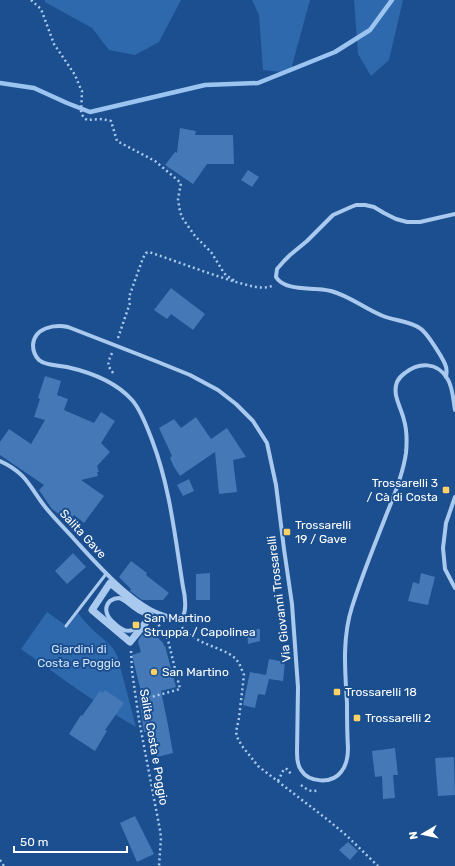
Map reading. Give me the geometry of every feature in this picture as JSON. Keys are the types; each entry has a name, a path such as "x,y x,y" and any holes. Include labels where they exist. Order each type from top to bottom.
{"street":[{"path":"455,214 420,222 407,222 396,219 374,207 356,205 333,215 284,261 277,269 276,277 279,281 297,288 321,289 340,294 384,316 422,329 445,364 447,369 446,376 450,384 455,410"},
{"name":"Via Giovanni Trossarelli","path":"178,620 182,618 185,608 169,500 157,452 138,408 132,400 112,385 94,375 42,362 35,354 33,344 37,334 42,330 51,327 61,326 115,345 190,375 218,390 236,404 253,421 267,443 276,485 292,604 298,687 296,752 300,770 306,776 318,780 331,779 338,776 345,766 348,757 345,670 347,629 353,602 403,467 406,452 406,438 404,421 395,390 398,380 410,369 424,365 439,370 446,376"},
{"name":"Salita Gave","path":"0,461 9,465 28,482 46,508 106,574 148,608 174,620 178,620"},
{"path":"455,496 446,524 443,548 445,569 455,588"},
{"path":"110,583 151,616 130,642 92,610 110,583"},
{"path":"151,616 138,611 119,598 113,599 108,603 106,609 108,616 119,628 124,631 130,631 137,628 151,616 160,614"}],"lane":[{"path":"66,626 106,574"}],"path":[{"path":"31,0 41,9 54,44 75,75 82,91 81,113 84,118 87,120 102,119 111,121 117,141 155,161 181,183 178,199 180,212 183,219 195,236 211,252 224,273 235,281"},
{"path":"112,385 116,376 108,364 130,303 129,297 146,253 149,252 249,286 262,288 272,287 279,281"},
{"path":"148,698 180,689 167,636 151,616"},
{"path":"178,620 183,629 191,636 228,653 239,663 244,675 236,732 242,746 258,766 328,820 378,866"},
{"name":"Salita Costa e Poggio","path":"130,642 132,671 138,700 145,754 160,830 161,838 159,866"},
{"path":"278,781 280,777"},
{"path":"0,860 4,866"}],"green space":[{"path":"45,0 181,0 159,42 135,55 109,50 92,28 45,2"},
{"path":"252,0 310,0 290,73 263,70 259,15"},
{"path":"354,0 403,0 389,60 371,76 358,54"},
{"name":"Giardini di Costa e Poggio","path":"47,612 68,627 78,613 84,621 113,649 118,657 136,727 92,699 21,649"}],"building":[{"path":"180,128 196,131 195,135 233,135 234,164 207,164 193,184 165,165 175,152 177,153"},
{"path":"248,170 259,177 252,187 241,180"},
{"path":"171,288 205,314 193,330 171,314 167,319 154,310"},
{"path":"45,376 61,381 57,395 68,399 64,410 94,423 101,412 115,421 101,443 110,452 97,466 99,472 97,472 98,476 81,480 104,496 84,523 74,515 69,522 52,509 39,490 44,485 0,455 0,442 9,429 31,444 45,420 34,417"},
{"path":"196,417 211,439 227,428 246,457 233,460 237,492 219,494 215,452 180,476 174,467 170,458 172,456 159,428 174,419 181,428"},
{"path":"189,479 194,491 183,496 177,485"},
{"path":"73,553 86,567 67,584 55,571"},
{"path":"131,561 169,593 163,600 142,600 130,591 131,589 119,577"},
{"path":"210,573 210,600 196,600 196,574"},
{"path":"421,573 435,577 428,605 408,601 413,582 419,584"},
{"path":"260,629 260,641 248,644 247,630"},
{"path":"146,633 155,635 165,646 176,687 161,691 173,753 157,757 152,731 144,732 139,697 142,696 132,655 141,652 138,642 142,635"},
{"path":"269,659 285,662 283,681 269,679 265,695 258,694 255,708 243,705 250,672 266,675"},
{"path":"105,690 124,703 105,730 107,731 95,751 69,734 81,715 82,716 100,691 103,693"},
{"path":"395,748 398,775 393,775 395,798 383,799 382,776 375,777 372,751"},
{"path":"454,757 455,795 438,796 435,758"},
{"path":"135,816 154,854 137,862 120,823"},
{"path":"348,842 358,851 350,860 339,850"}],"waterway":[{"path":"0,83 34,88 90,112 205,85 258,83 335,52 370,30 392,0"}],"place":[{"name":"Trossarelli 3 / Cà di Costa","path":"446,490"},
{"name":"Trossarelli 19 / Gave","path":"287,532"},
{"name":"San Martino Struppa / Capolinea","path":"136,625"},
{"name":"San Martino","path":"154,672"},
{"name":"Trossarelli 18","path":"337,692"},
{"name":"Trossarelli 2","path":"357,718"}]}
